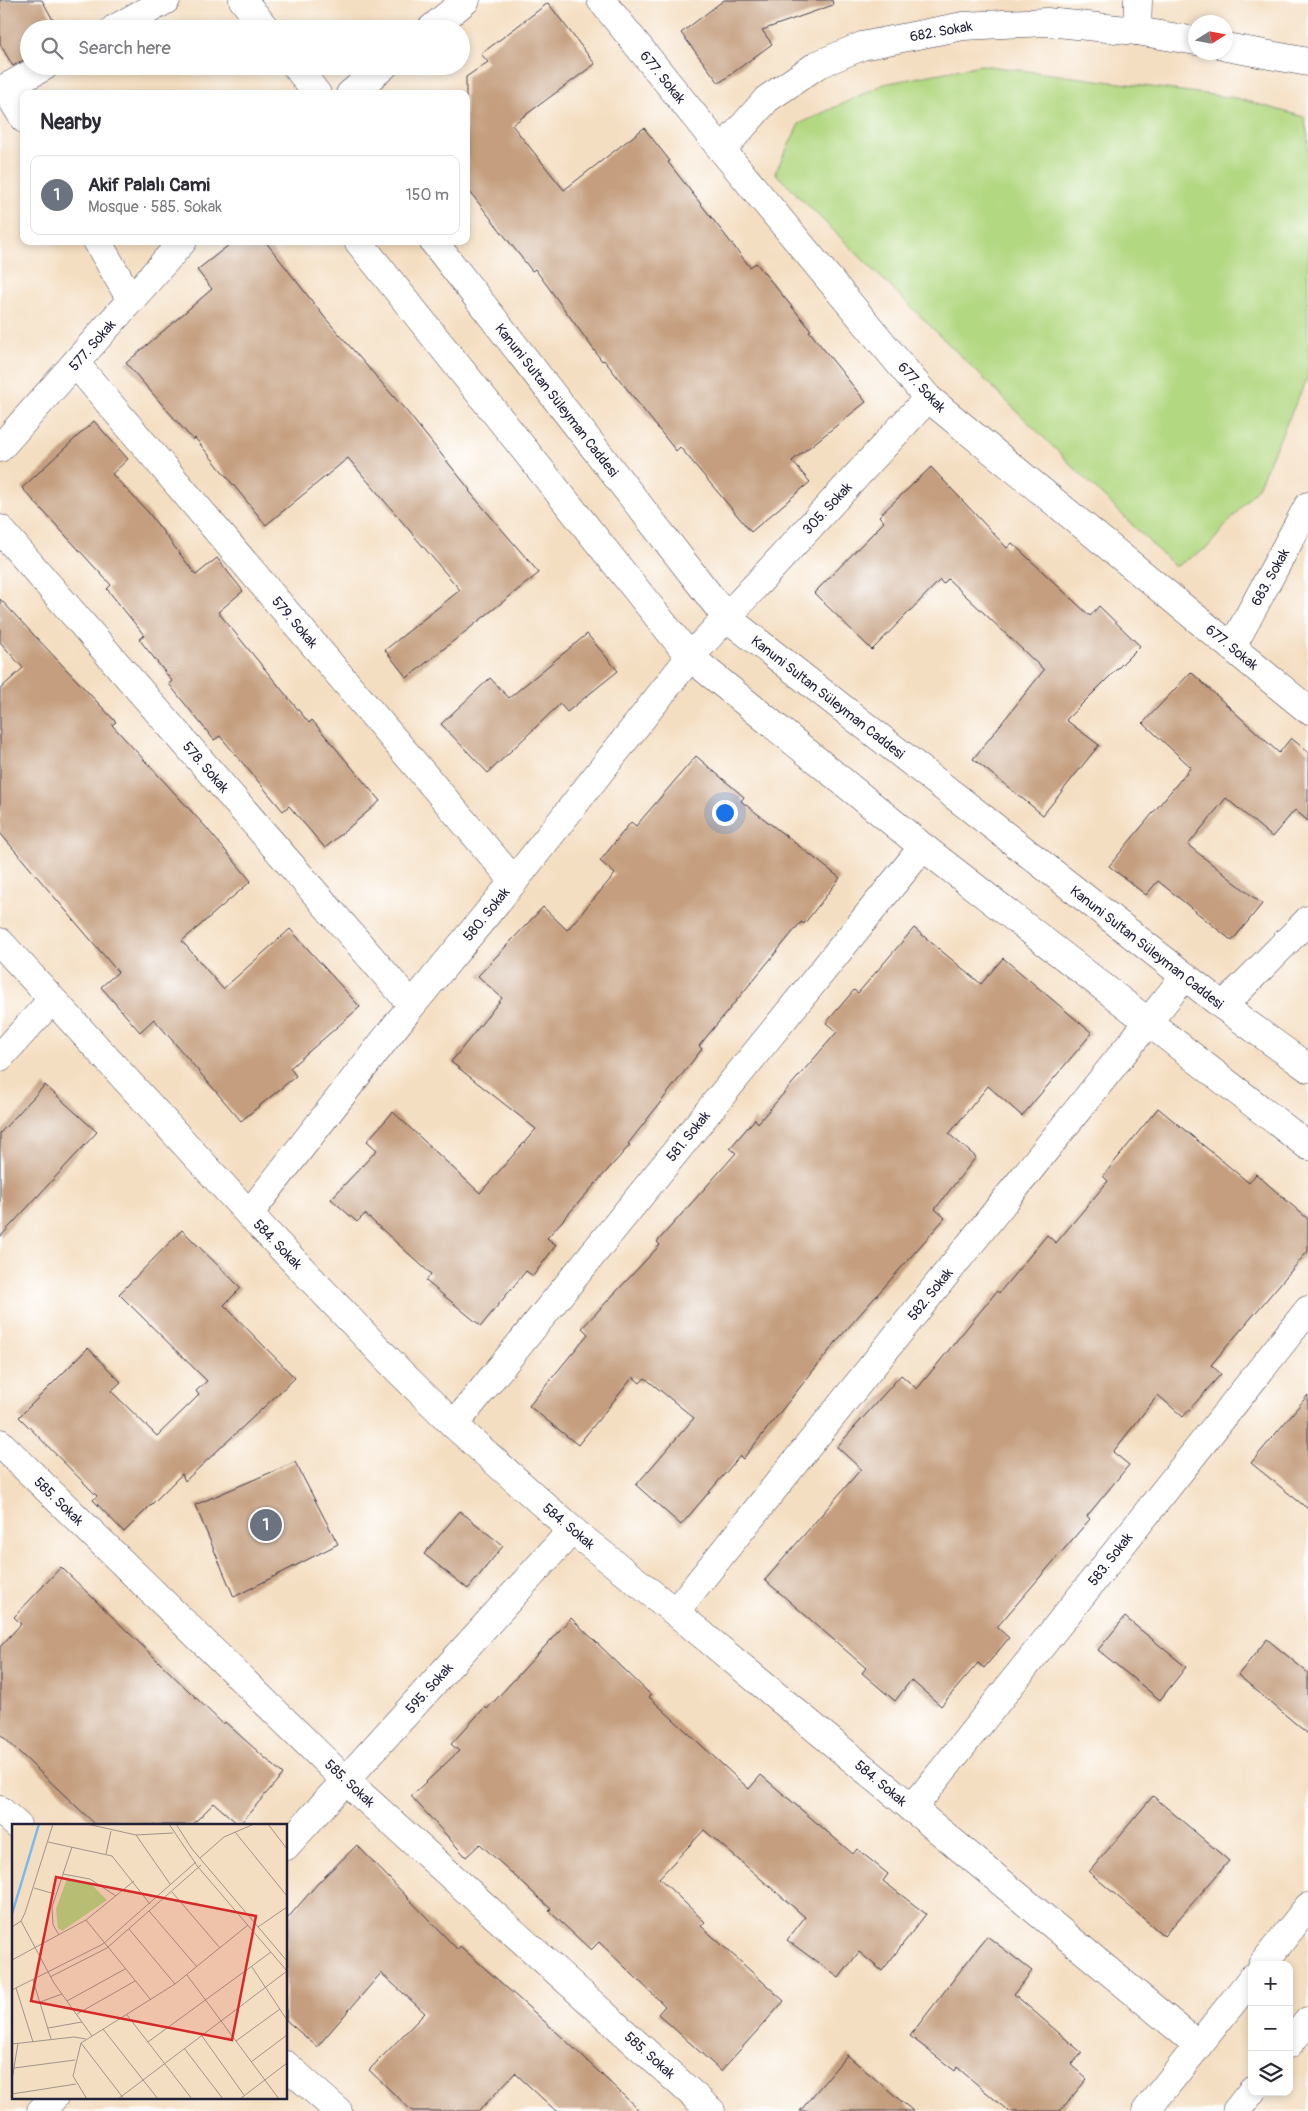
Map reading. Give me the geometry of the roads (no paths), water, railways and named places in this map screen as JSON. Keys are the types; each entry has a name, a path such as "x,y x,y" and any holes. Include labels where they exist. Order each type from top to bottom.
{"street":[{"path":"130,20 166,0"},
{"path":"244,0 259,20"},
{"path":"441,20 466,0"},
{"name":"677. Sokak","path":"601,0 722,150 928,398 1308,710"},
{"path":"1137,31 1138,0"},
{"name":"682. Sokak","path":"722,150 768,99 817,65 862,46 963,26 1047,22 1137,31 1188,40"},
{"path":"1233,48 1308,62"},
{"path":"20,113 3,89 29,75"},
{"path":"303,75 314,90"},
{"path":"355,90 373,75"},
{"path":"99,245 131,300"},
{"name":"577. Sokak","path":"0,448 179,245"},
{"path":"361,245 690,657 923,847 1147,1023 1308,1146"},
{"name":"Kanuni Sultan Süleyman Caddesi","path":"435,245 726,617 1223,1006 1308,1068"},
{"name":"579. Sokak","path":"76,364 514,881"},
{"name":"305. Sokak","path":"726,617 928,398"},
{"name":"683. Sokak","path":"1232,647 1308,506"},
{"name":"578. Sokak","path":"0,529 412,1005"},
{"name":"580. Sokak","path":"249,1214 412,1005 514,881 690,657 726,617"},
{"name":"581. Sokak","path":"454,1425 923,847"},
{"path":"1223,1006 1308,920"},
{"name":"584. Sokak","path":"0,942 249,1214 400,1372 454,1425 572,1530 675,1612 1198,2045"},
{"name":"582. Sokak","path":"675,1612 1185,976"},
{"path":"0,1057 52,1000"},
{"name":"583. Sokak","path":"912,1809 1308,1310"},
{"name":"585. Sokak","path":"0,1443 345,1780 711,2111"},
{"name":"595. Sokak","path":"288,1844 572,1530"},
{"path":"0,1810 16,1824"},
{"path":"1265,1961 1308,1907"},
{"path":"1146,2111 1248,1983"},
{"path":"1293,2039 1308,2021"},
{"path":"288,2067 338,2111"},
{"path":"1236,2111 1248,2096"},
{"path":"40,2111 53,2098"}],"place":[{"name":"Akif Palalı Cami","path":"266,1525"}]}
